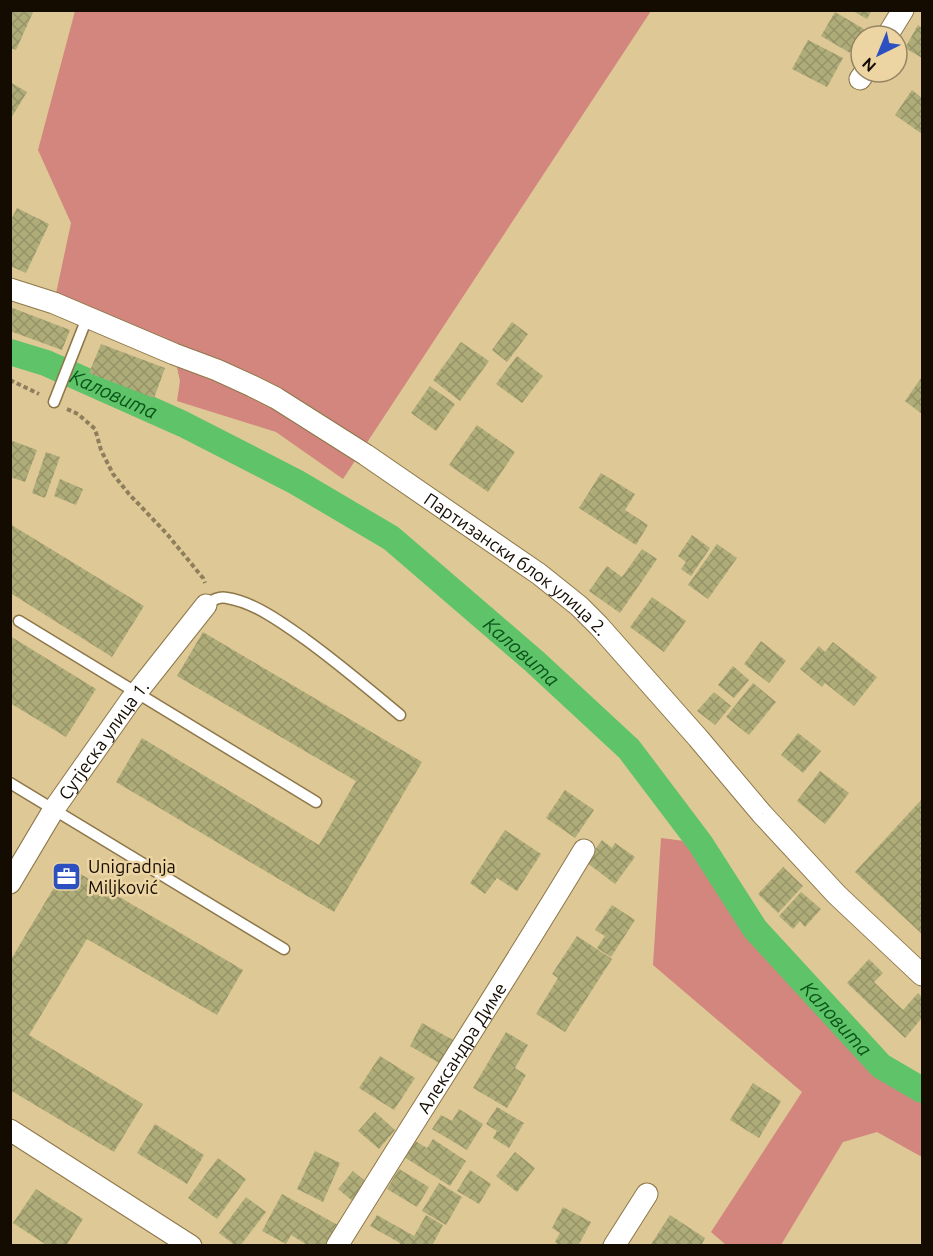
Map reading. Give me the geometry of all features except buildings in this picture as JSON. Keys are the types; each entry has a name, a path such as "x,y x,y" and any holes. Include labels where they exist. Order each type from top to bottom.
{"street":[{"path":"894,24 903,10"},
{"name":"Партизански блок улица 2.","path":"10,289 54,303 225,374 276,398 376,462 539,574 564,593 599,626 762,814 831,888 922,975"},
{"name":"Сутјеска улица 1.","path":"10,883 54,809 137,693 209,603"},
{"name":"Александра Диме","path":"337,1245 519,958 584,850"},
{"path":"10,1130 191,1245"},
{"path":"614,1245 647,1194"}],"lane":[{"path":"54,402 87,318"},
{"path":"209,603 219,597 227,598 266,612 360,680 400,715"},
{"path":"19,621 316,802"},
{"path":"10,783 284,949"}],"path":[{"path":"10,380 78,414 95,429 101,450 113,474 203,578 209,603"}],"shaded area":[{"path":"75,11 651,11 343,479 276,432 177,401 180,381 174,354 54,303 71,223 38,150"},
{"path":"661,838 700,843 755,929 881,1065 922,1089 922,1157 877,1132 843,1142 781,1245 726,1245 711,1232 802,1092 653,965"}],"waterway":[{"name":"Каловита","path":"10,352 46,363 183,424 296,482 391,538 534,661 629,749 700,843 755,929 881,1066 922,1090"}],"place":[{"name":"Unigradnja Miljković","path":"67,876"}]}
